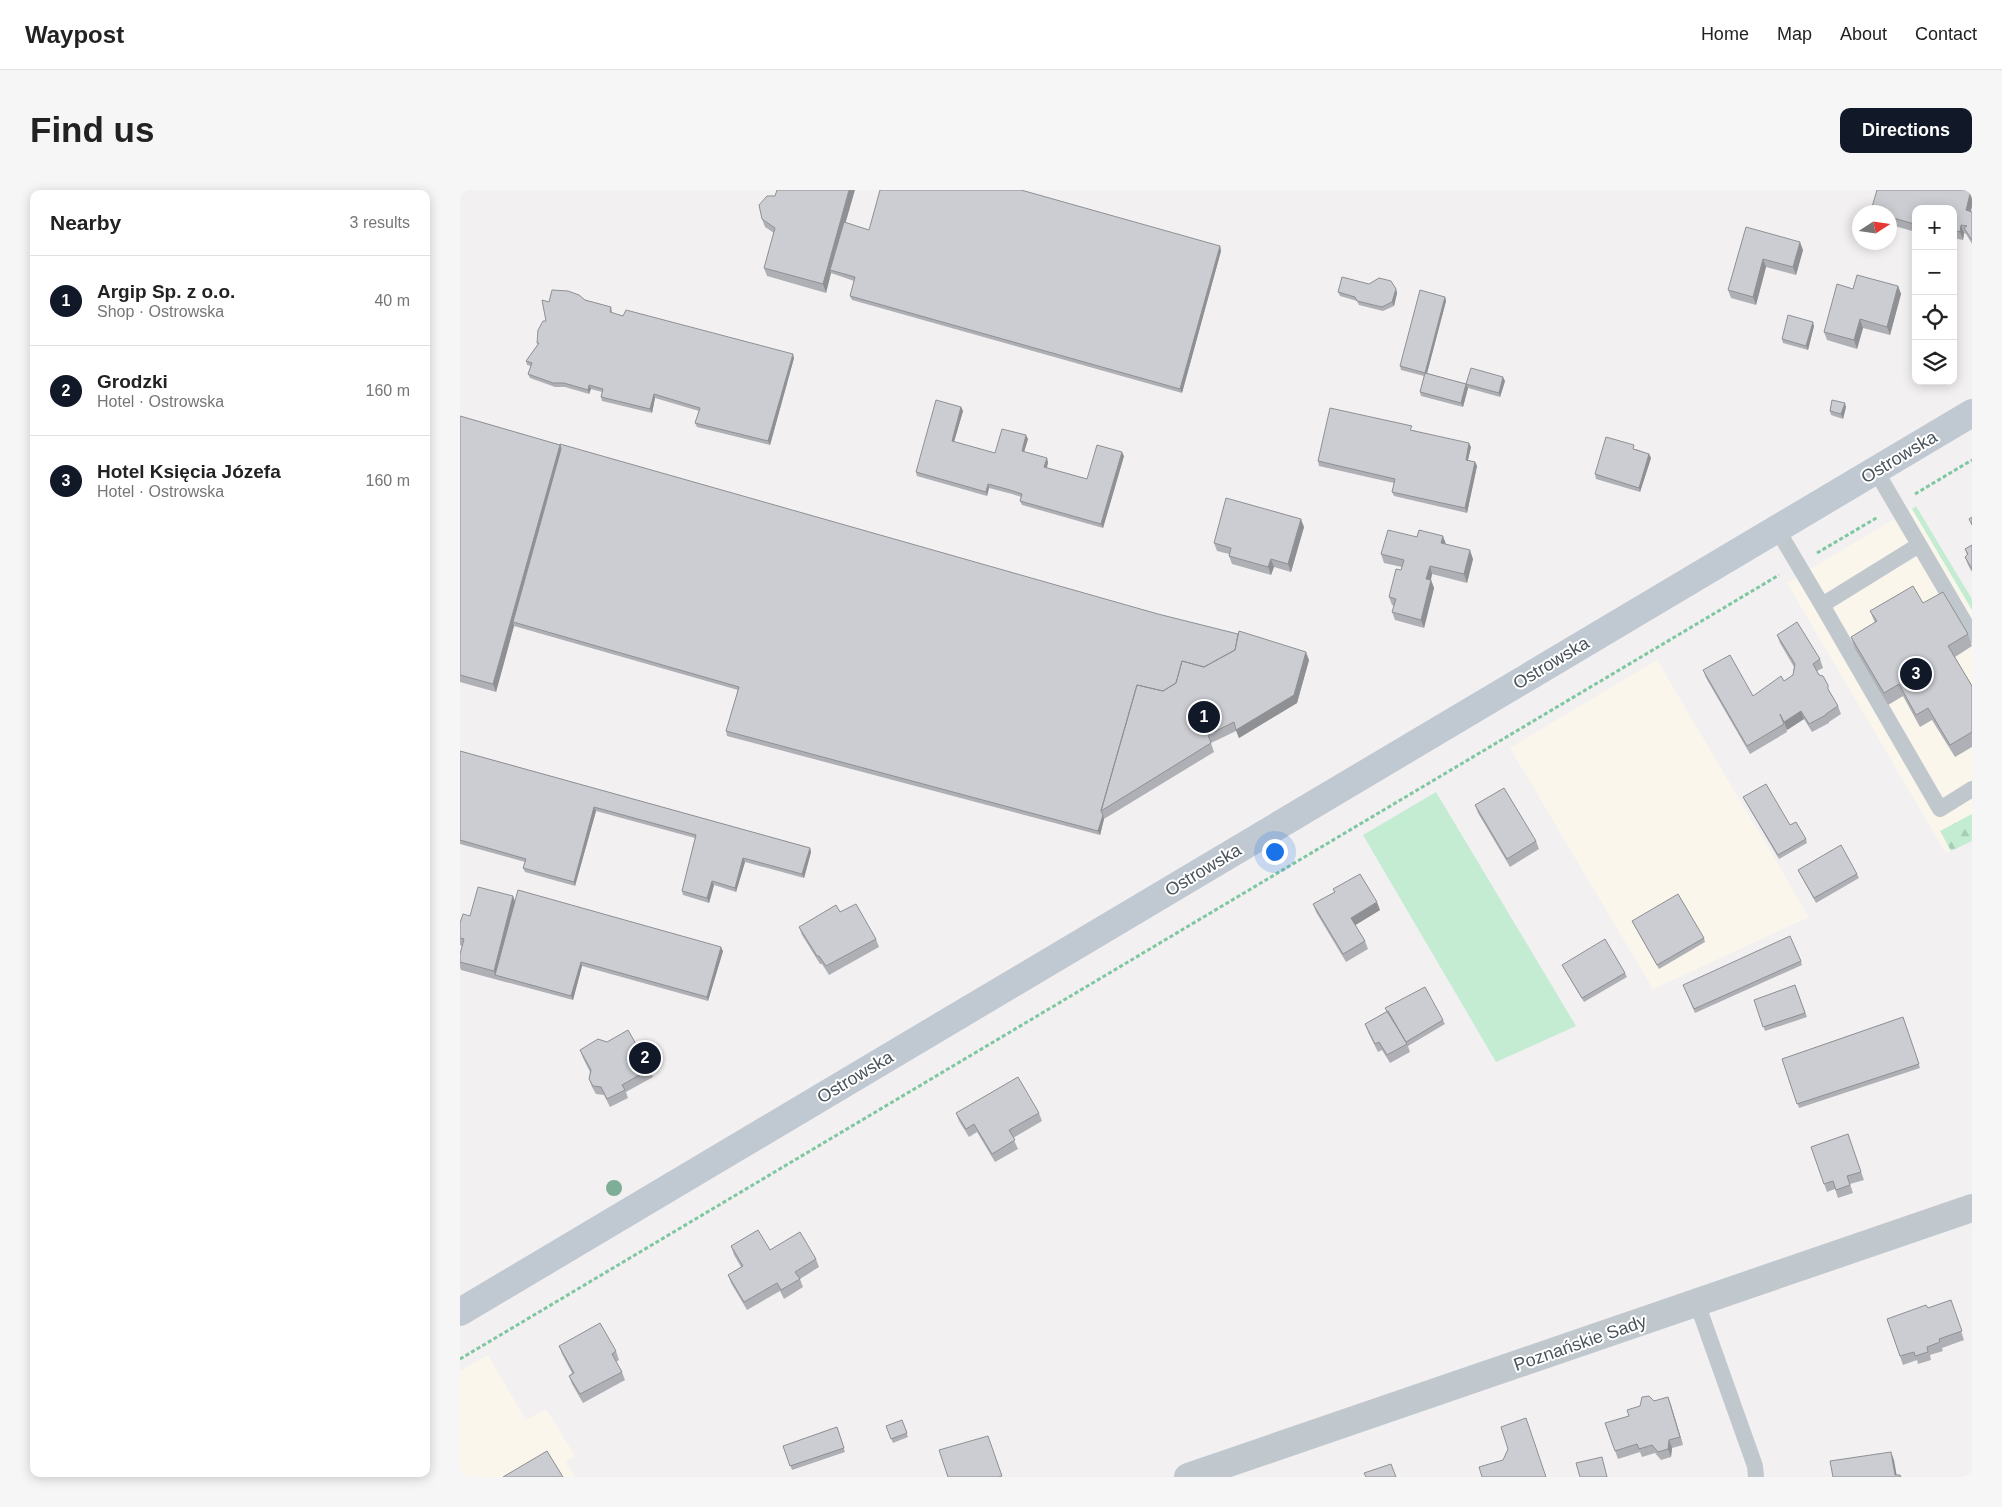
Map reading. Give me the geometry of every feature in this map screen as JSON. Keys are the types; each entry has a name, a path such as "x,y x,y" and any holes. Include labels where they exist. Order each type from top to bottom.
{"street":[{"name":"Ostrowska","path":"460,1312 1972,414"},
{"name":"Poznańskie Sady","path":"1188,1477 1972,1208"}],"lane":[{"path":"1876,471 1972,635"},
{"path":"1777,529 1940,809 1972,789"},
{"path":"1822,604 1919,545"},
{"path":"1697,1303 1755,1466 1756,1477"}],"path":[{"path":"460,1359 1972,460"}],"shaded area":[{"path":"1916,506 1972,599 1972,841 1946,853 1787,583"},
{"path":"1657,660 1809,917 1653,989 1510,748"},
{"path":"488,1355 526,1420 546,1409 575,1456 566,1462 575,1477 460,1477 460,1371"}],"green space":[{"path":"1916,506 1972,599 1972,610 1912,509"},
{"path":"1436,792 1576,1026 1496,1062 1363,835"},
{"path":"1972,814 1972,841 1951,851 1940,831"}],"building":[{"path":"777,190 849,190 823,284 764,268 775,228 762,219 759,205 767,196 775,196"},
{"path":"880,190 1021,190 1220,246 1180,389 850,296 855,277 830,270 844,222 869,230"},
{"path":"1877,190 1971,190 1966,210 1972,212 1972,240 1964,228 1967,226 1961,225 1960,232 1957,231 1957,205 1912,205 1912,223 1897,219 1897,205 1873,205"},
{"path":"1746,227 1800,242 1793,267 1763,259 1753,297 1728,290"},
{"path":"1857,275 1898,286 1887,327 1860,319 1854,340 1824,332 1837,284 1853,289"},
{"path":"1342,277 1369,284 1379,278 1391,281 1396,289 1392,302 1382,307 1357,301 1355,297 1338,292"},
{"path":"552,290 568,291 579,295 585,300 611,307 610,312 623,316 626,310 793,354 768,441 695,423 700,408 654,394 650,409 601,397 603,389 589,385 588,390 564,383 553,383 528,374 532,363 526,361 539,343 537,343 538,330 543,321 546,321 542,300 549,302"},
{"path":"1420,290 1445,297 1425,373 1400,366"},
{"path":"1788,315 1813,322 1806,346 1782,339"},
{"path":"1471,368 1503,377 1499,393 1466,384"},
{"path":"1425,373 1466,384 1461,403 1420,392"},
{"path":"936,400 961,407 952,441 995,453 1002,429 1026,435 1022,451 1047,458 1044,467 1087,479 1097,445 1122,452 1101,524 1020,501 1022,494 1010,490 988,484 986,492 916,472"},
{"path":"1832,400 1845,403 1841,414 1830,411"},
{"path":"1330,408 1412,426 1410,430 1469,443 1466,460 1475,462 1465,508 1392,492 1395,479 1318,461"},
{"path":"460,416 560,445 493,684 460,675"},
{"path":"1606,437 1634,445 1633,449 1649,454 1639,488 1595,474"},
{"path":"560,444 1158,614 1238,634 1235,650 1204,667 1182,661 1176,683 1163,691 1137,685 1101,811 1103,815 1098,831 726,731 739,687 513,622 561,449"},
{"path":"1226,498 1301,519 1288,564 1271,559 1268,567 1229,556 1231,548 1214,543"},
{"path":"1388,530 1417,537 1419,530 1443,536 1441,543 1470,550 1464,574 1430,566 1426,579 1431,580 1421,620 1392,612 1396,599 1389,597 1396,569 1401,570 1404,560 1381,554"},
{"path":"1972,545 1972,569 1965,557 1968,554 1965,549"},
{"path":"1913,586 1923,603 1943,592 1968,634 1948,646 1972,686 1972,732 1950,745 1928,708 1916,715 1899,684 1884,693 1851,637 1877,621 1870,611"},
{"path":"1797,622 1820,659 1813,664 1819,675 1823,676 1838,706 1809,724 1801,711 1784,722 1780,714 1784,724 1747,746 1703,670 1730,655 1753,696 1781,676 1784,681 1793,675 1795,664 1777,635"},
{"path":"1239,631 1306,652 1294,695 1236,730 1234,722 1208,735 1211,743 1101,811 1137,685 1163,691 1176,683 1182,661 1204,667 1235,650"},
{"path":"460,751 810,848 802,874 743,858 735,888 712,881 707,898 682,891 696,835 594,807 574,882 523,868 526,859 460,840"},
{"path":"1766,784 1790,825 1796,822 1806,839 1778,855 1743,797"},
{"path":"1504,788 1536,841 1507,859 1475,805"},
{"path":"1841,845 1857,874 1814,898 1798,870"},
{"path":"1360,874 1377,902 1351,918 1365,941 1343,954 1313,904 1335,892 1333,889"},
{"path":"478,887 513,896 494,971 460,962 464,939 460,938 460,923 463,914 470,916"},
{"path":"518,890 721,947 707,997 581,962 571,996 495,975"},
{"path":"1678,894 1704,938 1657,965 1632,921"},
{"path":"856,904 876,939 826,966 817,956 799,927 836,905 840,912"},
{"path":"1790,936 1801,961 1694,1009 1683,985"},
{"path":"1605,939 1625,973 1582,998 1562,965"},
{"path":"1795,985 1805,1013 1763,1027 1754,1000"},
{"path":"1425,987 1443,1020 1406,1042 1385,1008"},
{"path":"1388,1011 1407,1044 1387,1055 1379,1042 1375,1044 1365,1024"},
{"path":"1903,1017 1919,1064 1797,1104 1782,1059"},
{"path":"628,1030 650,1069 622,1085 625,1090 607,1099 601,1087 593,1086 589,1079 591,1070 580,1050 598,1039 607,1042"},
{"path":"1018,1077 1039,1113 1009,1130 1015,1140 992,1154 974,1124 966,1129 956,1113"},
{"path":"1848,1134 1861,1172 1847,1176 1850,1185 1836,1190 1833,1181 1824,1184 1811,1147"},
{"path":"758,1230 770,1250 800,1232 816,1259 795,1272 800,1279 781,1290 777,1283 744,1302 728,1275 743,1266 731,1246"},
{"path":"1951,1300 1962,1331 1939,1339 1940,1342 1927,1347 1928,1352 1915,1356 1914,1352 1900,1356 1887,1319 1926,1305 1928,1308"},
{"path":"600,1323 616,1351 612,1354 622,1372 580,1394 569,1376 574,1373 559,1346"},
{"path":"1649,1396 1654,1401 1668,1397 1680,1437 1669,1440 1668,1449 1658,1452 1652,1445 1639,1449 1637,1444 1615,1451 1605,1423 1629,1416 1627,1410 1640,1406 1642,1397"},
{"path":"1526,1418 1546,1477 1482,1477 1479,1467 1503,1460 1508,1449 1501,1427"},
{"path":"902,1420 907,1433 891,1439 886,1426"},
{"path":"837,1427 844,1448 790,1466 783,1446"},
{"path":"988,1436 1002,1476 948,1477 939,1450"},
{"path":"547,1451 563,1477 503,1477"},
{"path":"1891,1452 1895,1475 1900,1475 1901,1477 1833,1477 1830,1461"},
{"path":"1602,1457 1607,1477 1580,1477 1576,1463"},
{"path":"1391,1464 1396,1477 1366,1477 1364,1473"}],"place":[{"name":"Hotel Księcia Józefa","path":"1916,674"},
{"name":"Argip Sp. z o.o.","path":"1204,717"},
{"name":"Grodzki","path":"645,1058"}]}
